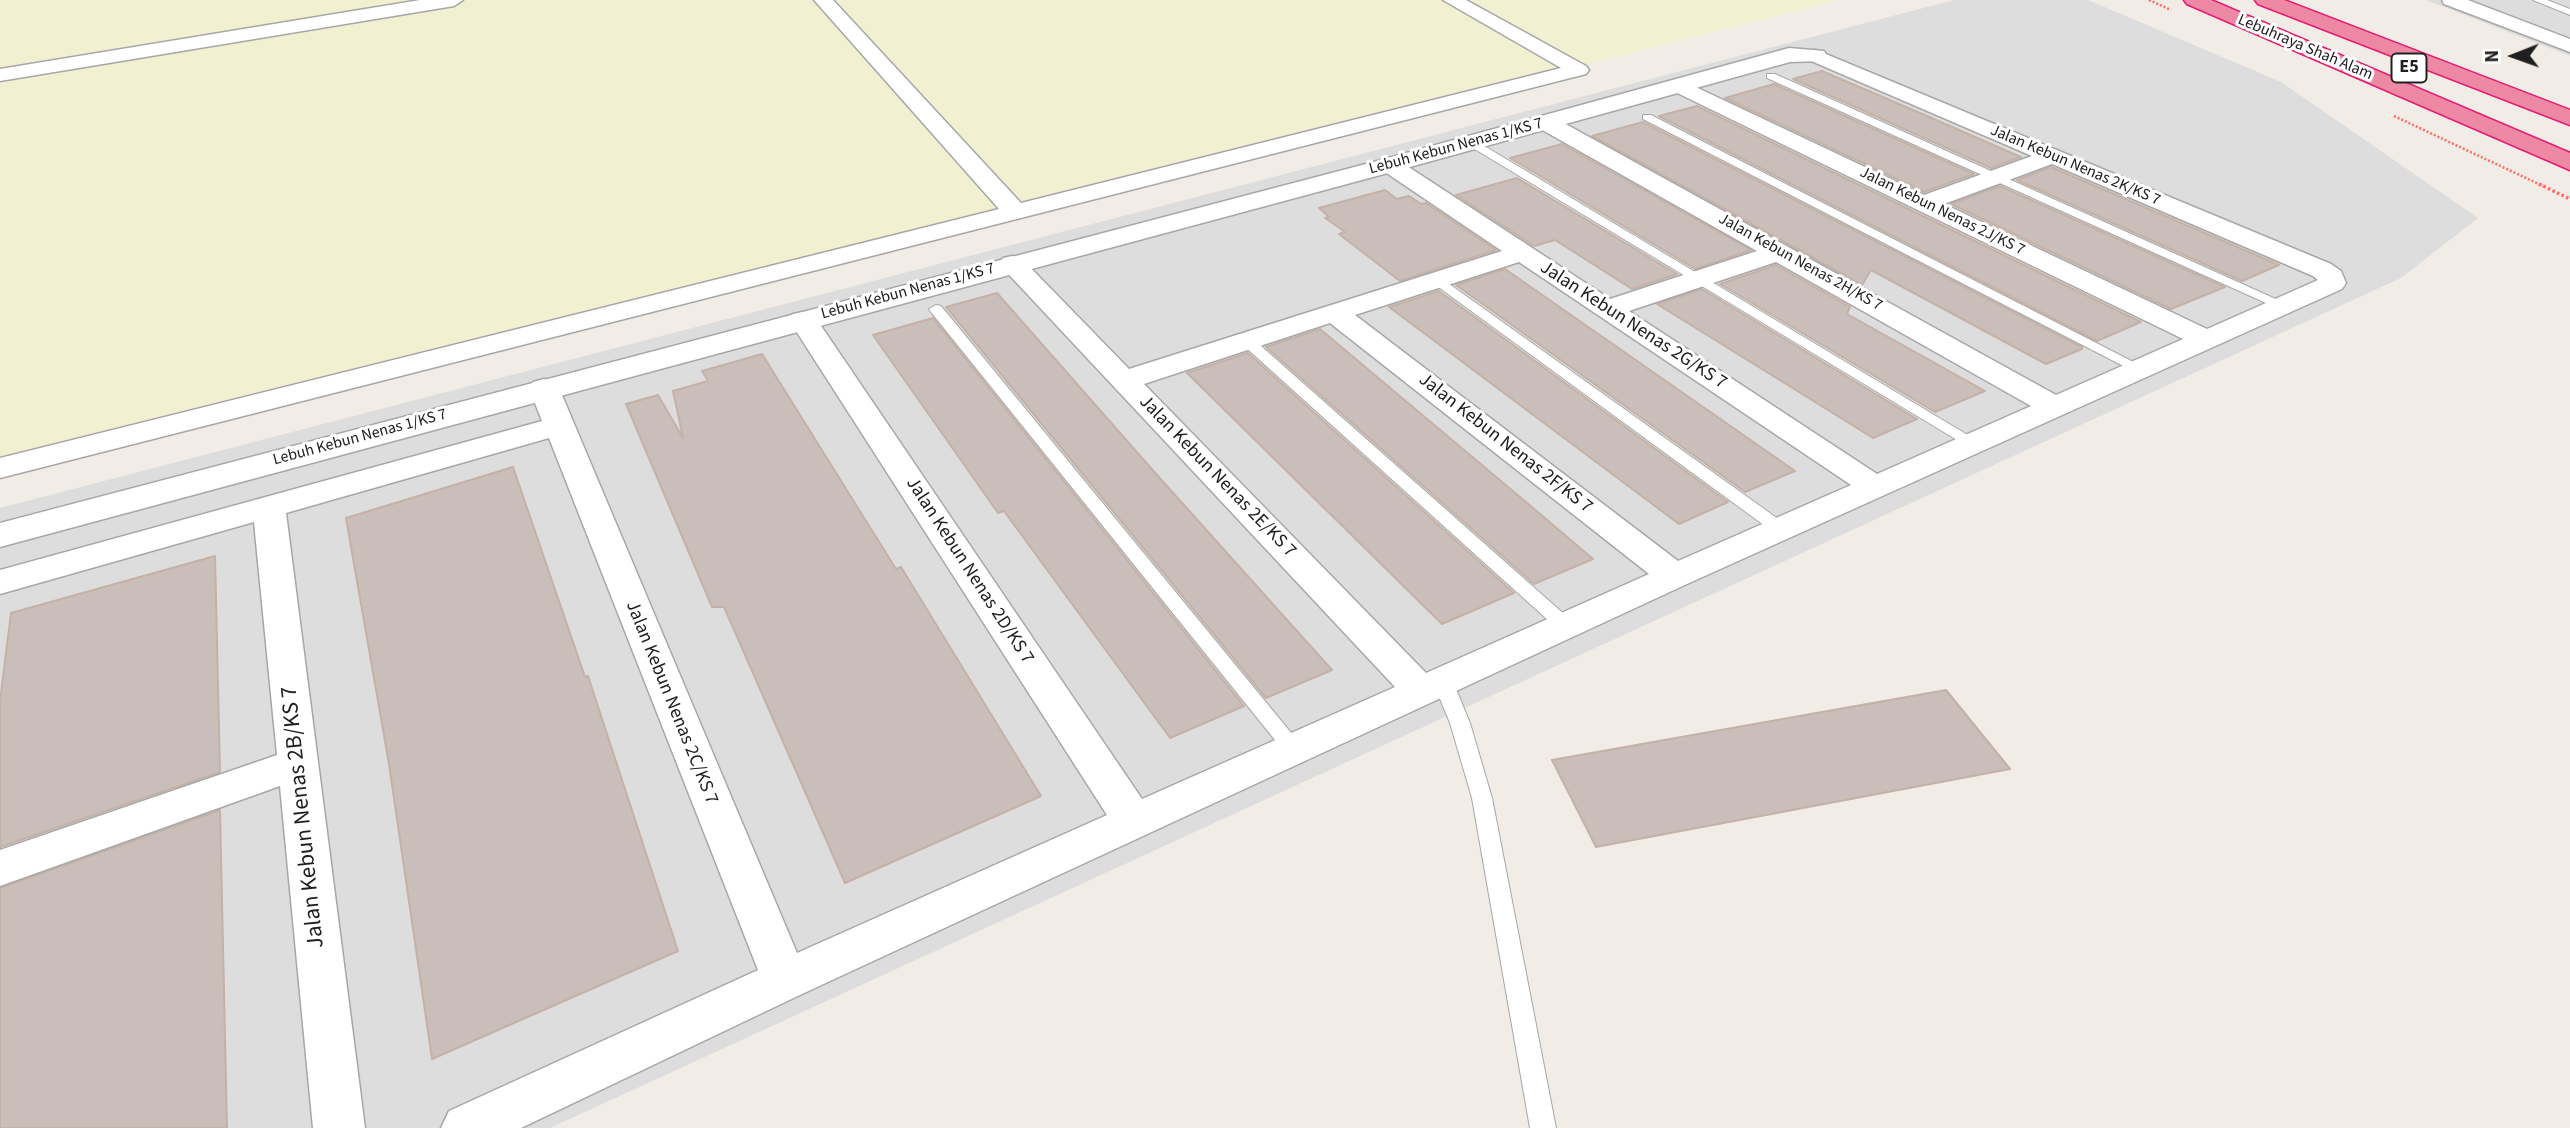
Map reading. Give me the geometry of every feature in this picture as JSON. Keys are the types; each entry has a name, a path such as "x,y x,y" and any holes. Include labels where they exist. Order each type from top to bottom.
{"highway":[{"name":"Lebuhraya Shah Alam","path":"2194,0 2570,162"},
{"name":"Lebuhraya Shah Alam","path":"2248,0 2570,136"},
{"path":"2265,0 2570,118"},
{"path":"2251,24 2400,96 2570,172"}],"street":[{"path":"0,75 454,0"},
{"path":"823,0 1016,212"},
{"path":"0,468 1579,70 1452,0"},
{"path":"2451,0 2570,46"},
{"name":"Lebuh Kebun Nenas 1/KS 7","path":"0,535 1472,143 1789,55 1816,56"},
{"name":"Jalan Kebun Nenas 2K/KS 7","path":"1816,56 2322,270 2332,277 2333,283 2282,305"},
{"name":"Jalan Kebun Nenas 2J/KS 7","path":"1676,85 2208,340"},
{"name":"Jalan Kebun Nenas 2H/KS 7","path":"1545,122 2054,406"},
{"path":"1924,204 2052,156"},
{"name":"Jalan Kebun Nenas 2G/KS 7","path":"1390,165 1877,488"},
{"path":"1607,309 1780,252"},
{"path":"1125,380 1522,253"},
{"name":"Jalan Kebun Nenas 2E/KS 7","path":"1012,264 1432,687"},
{"path":"467,1128 785,980 1675,576 1877,488 2054,406 2142,370 2282,305"},
{"name":"Jalan Kebun Nenas 2F/KS 7","path":"1335,313 1675,576"},
{"name":"Jalan Kebun Nenas 2D/KS 7","path":"803,320 1135,823"},
{"name":"Jalan Kebun Nenas 2C/KS 7","path":"544,388 785,980"},
{"path":"0,582 558,426"},
{"name":"Jalan Kebun Nenas 2B/KS 7","path":"269,506 339,1128"},
{"path":"0,868 298,764"}],"lane":[{"path":"2538,0 2570,12"},
{"path":"1771,76 2282,305"},
{"path":"1647,117 2142,370"},
{"path":"1472,143 1973,443"},
{"path":"1438,280 1783,530"},
{"path":"936,309 1294,750"},
{"path":"1247,341 1566,626"},
{"path":"1432,687 1460,723 1482,798 1543,1128"}],"shaded area":[{"path":"1954,0 2088,0 2281,82 2478,218 2401,278 550,1128 0,1128 0,508"},
{"path":"2426,0 2570,0 2570,56"}],"green space":[{"path":"0,0 1840,0 0,465"}],"building":[{"path":"1822,71 2021,157 1991,168 1793,79"},
{"path":"1774,84 1974,174 1924,192 1725,98"},
{"path":"1697,106 2141,322 2097,341 1659,116"},
{"path":"1643,122 2082,349 2046,364 1871,270 1862,285 1592,136"},
{"path":"1562,144 1751,250 1695,269 1510,158"},
{"path":"2051,167 2279,265 2242,281 2017,180"},
{"path":"1517,178 1677,274 1632,289 1555,240 1534,246 1456,195"},
{"path":"2000,186 2225,287 2171,309 1951,204"},
{"path":"1385,190 1397,199 1409,196 1421,204 1426,203 1496,250 1400,281 1339,234 1345,232 1325,218 1329,217 1319,208"},
{"path":"1776,265 1850,307 1847,314 1985,391 1935,412 1720,284"},
{"path":"1505,269 1795,471 1745,492 1456,285"},
{"path":"1702,289 1917,419 1873,438 1657,304"},
{"path":"1439,291 1728,502 1679,524 1389,307"},
{"path":"997,293 1332,670 1266,698 946,307"},
{"path":"933,318 1244,706 1170,738 1004,511 998,513 873,335"},
{"path":"1320,329 1593,559 1534,584 1266,347"},
{"path":"1248,353 1514,593 1442,624 1187,373"},
{"path":"762,354 896,569 901,567 1041,796 845,883 724,607 712,607 626,404 658,395 683,438 673,391 708,381 702,371"},
{"path":"513,467 585,677 588,676 678,951 432,1059 389,764 346,518"},
{"path":"215,556 220,772 0,847 0,701 11,613"},
{"path":"1946,690 2010,769 1596,847 1552,760"},
{"path":"220,810 227,1128 0,1128 0,888"}]}
